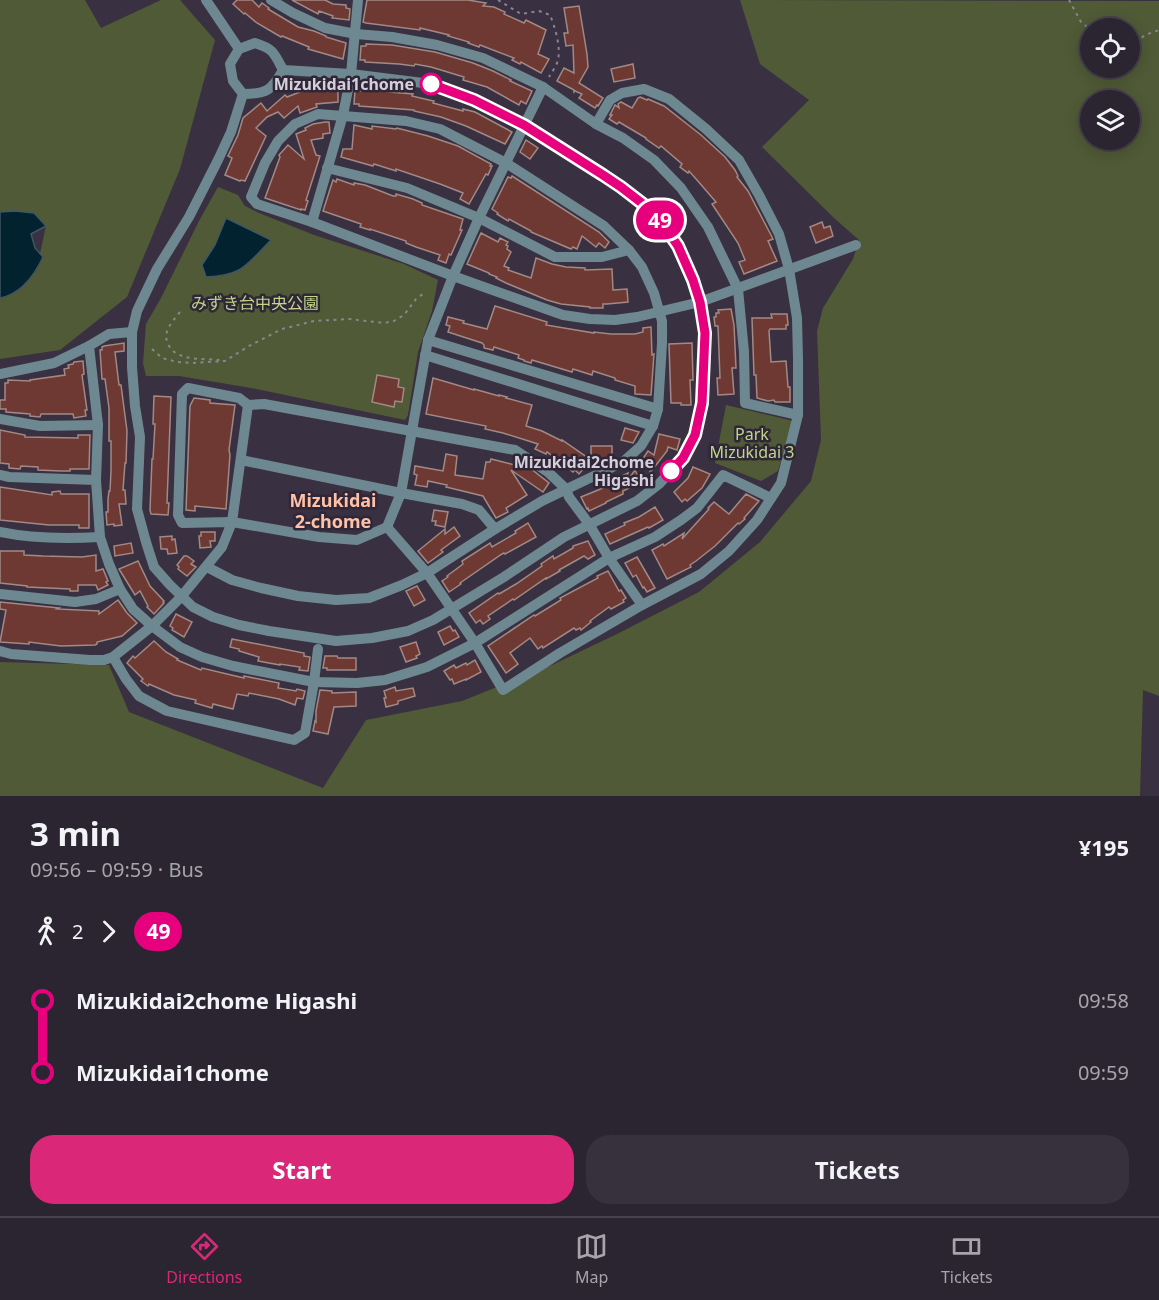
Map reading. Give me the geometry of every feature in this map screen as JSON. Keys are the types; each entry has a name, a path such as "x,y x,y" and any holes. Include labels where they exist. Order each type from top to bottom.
{"street":[{"path":"206,0 239,49"},
{"path":"271,0 325,28 437,45 483,58 543,87 654,160 681,188 708,227 738,289 744,352 745,403 798,415"},
{"path":"312,222 343,115 351,74 358,0"},
{"path":"243,94 233,81 230,64 239,49 255,43 268,47 275,54 283,70"},
{"path":"243,94 231,132 218,160 189,217 157,269 137,311 132,332 132,368 140,437 137,509 146,542 154,567 181,597 193,607 213,617 269,631 336,641 372,638 408,631 433,620 564,537 637,501 659,484 683,458 695,435 702,403 705,333 700,302 678,246 656,214 621,187 524,125 474,100 431,84 351,74 283,70"},
{"path":"243,94 261,94 276,83 283,70"},
{"path":"543,87 479,218 428,340 424,355 412,431 401,493 387,527 357,540 319,537 232,522 182,523 178,514 182,394 188,388 239,398 248,405 264,404 412,431 515,450 548,472 566,489 609,558 642,605"},
{"path":"387,527 427,573 476,643 503,690 560,653 701,574 729,551 757,520 781,483 798,415 797,318 789,269 779,234 759,195 739,160 669,99 644,89 622,93 610,100 596,123"},
{"path":"207,567 232,579 298,596 336,600 369,598 427,573 495,529 566,489 623,462 641,446 653,426 658,409 662,321 659,313 654,293 642,267 629,250 604,226 506,163 440,129 406,121 318,114 295,124 278,141 265,163 251,197 257,204 312,222 563,315 590,320 615,320 659,313 738,289 856,244"},
{"path":"327,168 407,188 479,218 555,257 602,257 629,250"},
{"path":"0,374 54,363 109,334 132,332"},
{"path":"428,340 658,409"},
{"path":"89,346 98,425 96,480 100,537 120,589 134,609 180,647 202,657 233,666 314,682 357,683 385,680 427,667 476,643 609,558 655,537 696,508 723,475 771,498"},
{"path":"424,355 653,426"},
{"path":"0,651 11,654 104,660 113,657 153,626 181,597 222,547 232,522 248,405"},
{"path":"0,419 40,426 98,425"},
{"path":"241,460 462,504 479,510 495,529"},
{"path":"0,475 96,480"},
{"path":"0,532 57,539 100,537"},
{"path":"0,594 75,602 96,599 120,589"},
{"path":"113,657 139,696 167,711 294,740 304,733 318,648"}],"path":[{"path":"498,0 521,14 539,11 550,15 558,40 558,61 543,87"},
{"path":"1069,0 1080,20"},
{"path":"1140,38 1159,30"},
{"path":"152,349 162,358 177,362 225,361 282,329 314,321 349,320 384,324 394,321 404,315 416,299 423,294"},
{"path":"180,312 167,331 166,341 174,353 225,361"}],"green space":[{"path":"0,0 85,0 101,28 161,0 180,0 215,40 180,169 127,297 60,350 0,359 0,296 36,272 46,226 34,213 0,212"},
{"path":"740,0 1159,1 1159,696 1143,690 1140,796 0,796 0,662 109,665 129,712 323,788 366,720 462,701 552,665 699,592 760,542 811,481 821,440 817,331 823,308 853,259 859,240 762,147 809,100 760,64"},
{"name":"みずき台中央公園","path":"218,187 238,195 245,206 259,213 314,235 404,264 438,280 432,311 418,352 408,415 405,420 251,388 179,376 146,376 143,363 146,324"},
{"name":"Park Mizukidai 3","path":"726,405 793,421 778,471 761,481 715,463"}],"water":[{"path":"0,212 34,213 46,226 31,234 35,248 43,257 26,283 14,293 0,298"},
{"path":"226,218 271,240 237,271 206,277 202,265 215,245"}],"building":[{"path":"237,0 252,0 259,7 262,3 298,27 346,43 343,59 308,49 309,47 281,37 244,14 233,4"},
{"path":"292,0 325,0 333,4 346,5 346,8 350,9 349,20 332,18 333,16 319,11 318,14"},
{"path":"367,0 468,0 486,3 483,6 494,7 524,23 526,20 546,30 538,54 549,59 541,73 521,62 520,64 512,60 514,58 449,35 420,28 420,30 366,23 363,22"},
{"path":"579,6 588,67 579,83 603,98 595,108 579,98 582,94 574,92 557,81 564,68 574,73 573,45 566,46 564,33 568,33 564,8"},
{"path":"366,44 392,45 435,52 493,71 532,91 526,104 521,101 519,105 487,87 463,80 464,77 431,67 365,62 365,60 360,60 361,46 366,46"},
{"path":"633,64 635,78 614,82 611,69"},
{"path":"338,86 338,102 316,104 317,107 300,113 298,106 284,118 278,112 267,117 256,128 266,136 245,181 225,175 232,158 228,156 243,118 261,103 267,111 285,95 287,97 310,88"},
{"path":"360,88 413,94 412,96 434,101 433,103 475,112 512,132 505,144 441,117 414,110 359,106 359,104 354,104 355,91 360,91"},
{"path":"640,97 664,106 725,157 748,191 773,239 768,241 777,261 744,274 739,262 745,260 738,243 712,204 716,202 697,180 689,171 688,173 680,167 682,164 661,146 659,148 619,122 617,124 609,119 615,105 619,108 618,104 621,102 632,108"},
{"path":"329,122 330,133 323,134 323,138 311,140 316,155 320,156 305,210 265,198 279,155 288,145 304,159 296,134 313,124"},
{"path":"354,125 372,129 372,126 397,128 428,136 458,146 492,166 469,204 460,199 463,193 440,184 396,169 396,171 341,157 343,149 352,149"},
{"path":"526,140 538,148 530,159 520,152"},
{"path":"512,176 599,232 609,242 605,248 599,243 596,247 582,236 577,249 573,247 571,249 497,214 492,209 508,177"},
{"path":"337,179 354,185 354,183 365,185 393,196 396,194 413,199 422,205 463,219 460,230 462,230 446,263 438,260 440,255 406,243 406,241 360,227 361,224 323,211 333,180 336,182"},
{"path":"822,222 824,228 830,226 833,236 816,243 810,227"},
{"path":"481,233 498,242 500,238 508,242 507,249 511,252 504,266 509,268 508,270 531,278 536,258 552,264 585,268 585,270 612,269 613,290 627,289 628,302 603,304 603,308 561,304 506,283 467,264"},
{"path":"495,306 547,322 546,325 594,333 635,334 643,332 643,328 651,327 652,355 654,354 651,395 635,394 635,386 593,371 592,375 573,369 572,372 532,360 531,363 518,358 519,355 494,347 493,350 484,348 482,343 448,332 450,326 446,325 448,317 487,329"},
{"path":"731,309 736,368 732,368 734,394 718,395 717,378 720,378 718,326 715,326 714,317 716,313 719,313 718,310"},
{"path":"771,314 787,314 786,329 770,329 769,331 771,362 786,361 790,402 775,402 757,398 752,318 772,318"},
{"path":"124,343 124,351 115,352 127,431 123,490 125,490 126,504 119,504 122,525 114,526 114,524 107,525 111,441 109,441 109,408 105,379 102,379 100,350 104,346"},
{"path":"692,343 691,405 671,403 669,344"},
{"path":"83,361 86,416 74,418 73,414 41,414 40,417 0,409 0,400 5,400 5,383 8,383 8,380 30,381 65,375 64,369 69,368 68,365"},
{"path":"377,375 399,379 398,387 404,388 402,402 395,401 394,407 372,402"},
{"path":"433,378 532,405 526,426 562,440 591,460 579,474 547,452 546,454 535,449 538,444 485,429 486,426 426,414"},
{"path":"154,396 171,397 168,515 151,514 150,510 155,424 153,424"},
{"path":"194,398 210,400 210,403 235,405 229,450 226,509 195,506 195,511 186,510 190,406"},
{"path":"625,428 639,432 633,443 621,440"},
{"path":"0,430 25,435 25,437 78,438 78,435 90,435 89,469 61,471 38,470 38,467 21,466 20,469 9,468 9,464 0,463"},
{"path":"659,434 680,439 677,450 668,447 649,474 651,469 640,463 648,451 654,455"},
{"path":"591,446 612,446 612,459 591,459"},
{"path":"446,454 457,456 455,475 483,479 486,462 490,462 491,459 531,469 549,483 543,492 511,470 527,495 506,508 508,512 496,518 483,496 428,481 427,487 415,485 417,475 414,474 415,466 443,471"},
{"path":"693,467 710,474 702,488 687,501 685,499 682,502 674,492 688,478"},
{"path":"635,470 641,482 606,503 589,511 587,509 581,497 608,486 607,483 628,473 626,483"},
{"path":"0,487 52,495 52,492 60,491 61,494 89,494 89,528 79,528 79,525 49,525 0,520"},
{"path":"746,494 759,501 745,519 690,565 691,567 667,579 652,550 663,544 664,546 684,533 682,539 714,502 729,514"},
{"path":"655,507 663,520 610,544 605,534"},
{"path":"434,510 448,512 445,527 435,525 436,521 432,521"},
{"path":"528,523 536,537 502,554 449,592 442,581 463,564 462,561 490,543 492,547"},
{"path":"454,527 460,536 428,563 418,551 445,529 445,534"},
{"path":"201,532 215,532 215,541 210,541 211,547 200,548"},
{"path":"172,536 172,540 175,539 177,553 168,554 167,549 161,549 160,537"},
{"path":"588,541 595,555 588,559 584,556 546,578 488,616 490,619 483,624 480,620 476,623 469,613 516,584 553,556 554,559 573,546"},
{"path":"131,543 133,553 115,556 114,546"},
{"path":"0,551 24,551 24,555 43,556 96,555 96,571 103,569 108,585 98,590 96,585 78,585 78,591 70,591 70,589 0,583"},
{"path":"184,556 194,561 191,564 196,567 187,576 178,569 177,565"},
{"path":"637,557 655,588 647,592 636,575 633,577 625,563"},
{"path":"138,561 150,586 164,601 154,614 147,607 140,591 135,595 119,569"},
{"path":"608,571 619,591 621,590 626,598 624,602 611,609 609,607 581,630 574,628 543,648 542,646 538,649 530,638 510,653 518,664 506,673 488,646 561,600 560,598"},
{"path":"417,586 425,600 414,606 406,591"},
{"path":"118,600 137,623 122,636 97,642 95,645 61,646 29,642 29,644 0,642 6,610 0,609 0,602 59,608 57,609 99,611 99,614"},
{"path":"176,614 192,622 184,637 172,630 170,626"},
{"path":"450,626 459,637 444,645 438,632"},
{"path":"232,639 304,653 304,656 310,657 308,671 299,670 300,667 258,661 259,657 230,647"},
{"path":"154,641 177,660 201,670 202,668 279,683 278,688 305,691 303,699 297,698 295,705 249,693 248,696 237,694 233,709 213,704 212,708 195,703 196,700 174,695 149,684 148,686 127,663"},
{"path":"416,642 420,654 416,656 417,658 406,662 400,647"},
{"path":"325,656 356,658 356,670 327,670 323,668"},
{"path":"475,660 481,672 466,680 454,684 444,671 454,665 456,668"},
{"path":"395,687 396,691 413,688 415,696 386,707 384,691"},
{"path":"320,690 332,691 332,693 356,692 356,706 334,707 328,734 313,731"}],"bus line":[{"name":"49","path":"431,84 474,100 524,125 603,175 656,214 678,246 700,302 705,333 702,403 695,435 683,458 671,471"}],"place":[{"name":"Mizukidai1chome","path":"431,84"},
{"name":"Mizukidai2chome Higashi","path":"671,471"}],"district":[{"name":"Mizukidai 2-chome","path":"333,510"}]}
